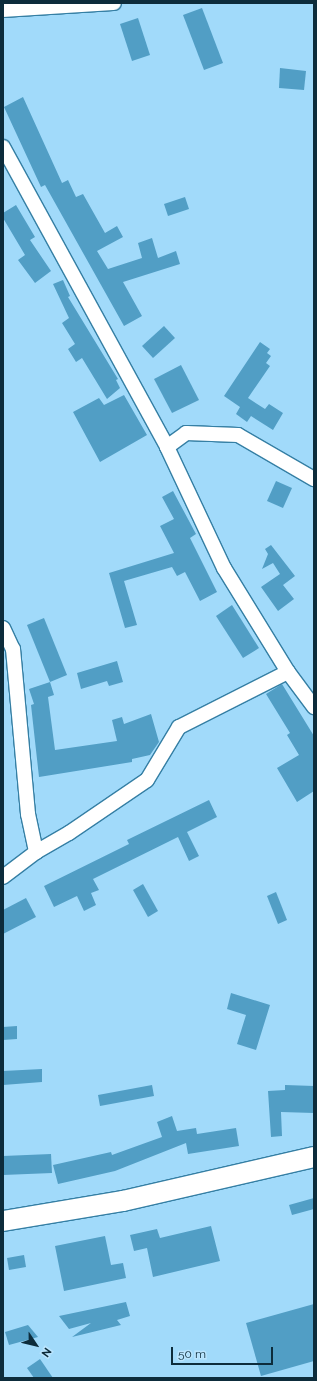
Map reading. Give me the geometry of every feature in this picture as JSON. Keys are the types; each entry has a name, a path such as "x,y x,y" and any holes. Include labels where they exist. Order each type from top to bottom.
{"main road":[{"path":"3,1221 123,1201 314,1157"}],"street":[{"path":"3,10 114,3"},
{"path":"3,147 167,447 224,568 288,672 314,707"},
{"path":"167,447 186,433 238,435 314,480"},
{"path":"3,628 13,649 28,814 36,852"},
{"path":"3,877 36,852 69,833 147,780 179,727 288,672"}],"building":[{"path":"202,8 223,63 204,70 183,15"},
{"path":"138,18 150,55 132,61 120,24"},
{"path":"280,68 306,71 304,90 279,88"},
{"path":"23,97 62,183 68,180 76,197 83,194 105,233 117,226 123,237 97,251 108,269 142,258 138,243 152,238 158,258 176,251 180,264 123,282 142,316 124,326 45,185 41,187 4,107"},
{"path":"185,197 189,209 168,216 164,204"},
{"path":"16,205 35,237 30,240 51,271 35,283 18,260 25,255 3,218 3,213"},
{"path":"63,280 70,296 68,297 118,379 116,380 120,388 107,399 82,358 76,362 68,349 75,344 62,323 69,318 53,284"},
{"path":"164,326 175,338 153,358 142,346"},
{"path":"260,342 270,349 267,353 271,356 266,363 270,366 248,398 265,409 269,404 283,413 273,430 251,416 247,422 236,414 240,407 224,396"},
{"path":"181,365 199,400 172,413 154,379"},
{"path":"124,395 147,435 100,462 73,412 99,398 104,405"},
{"path":"276,481 292,488 283,508 267,501"},
{"path":"173,491 196,534 190,538 217,592 200,601 185,572 177,576 172,567 124,581 137,625 125,628 109,573 174,553 160,526 174,519 162,497"},
{"path":"271,545 295,576 283,585 294,599 278,611 261,587 280,574 273,563 262,569 268,554 265,549"},
{"path":"232,605 259,648 243,658 216,616"},
{"path":"44,618 67,675 50,682 27,625"},
{"path":"117,661 123,682 109,686 107,681 81,689 77,673"},
{"path":"50,682 54,695 48,697 55,750 117,741 112,720 122,717 124,724 151,714 159,742 150,755 132,759 132,762 39,777 31,705 34,704 29,689"},
{"path":"282,684 314,736 314,791 297,802 277,768 299,755 287,735 290,733 266,694"},
{"path":"209,800 217,817 187,832 199,856 189,861 178,837 93,879 99,890 91,893 96,905 84,911 77,896 54,907 44,886 129,844 127,840"},
{"path":"143,884 158,911 148,917 133,890"},
{"path":"276,892 287,920 278,924 267,896"},
{"path":"26,898 36,917 3,934 3,910"},
{"path":"231,993 270,1005 256,1050 237,1044 246,1015 227,1009"},
{"path":"17,1026 17,1039 3,1040 3,1027"},
{"path":"42,1069 42,1082 3,1085 3,1071"},
{"path":"152,1085 154,1096 100,1106 98,1095"},
{"path":"285,1085 314,1086 314,1113 281,1112 282,1136 271,1137 268,1091 285,1090"},
{"path":"172,1116 177,1131 196,1128 197,1134 236,1128 239,1146 188,1154 186,1143 115,1171 58,1184 53,1165 111,1152 112,1155 162,1137 157,1122"},
{"path":"51,1154 52,1173 3,1175 3,1156"},
{"path":"314,1198 314,1209 292,1215 289,1205"},
{"path":"211,1226 220,1261 153,1277 147,1248 134,1251 130,1235 157,1229 160,1238"},
{"path":"105,1236 111,1265 123,1263 126,1278 64,1291 55,1246"},
{"path":"24,1255 26,1267 9,1270 7,1258"},
{"path":"126,1302 130,1316 117,1320 121,1325 72,1337 91,1323 69,1329 59,1316"},
{"path":"314,1304 314,1361 261,1376 246,1323"},
{"path":"28,1325 38,1337 9,1345 5,1332"},
{"path":"40,1359 53,1378 34,1378 27,1368"}]}
